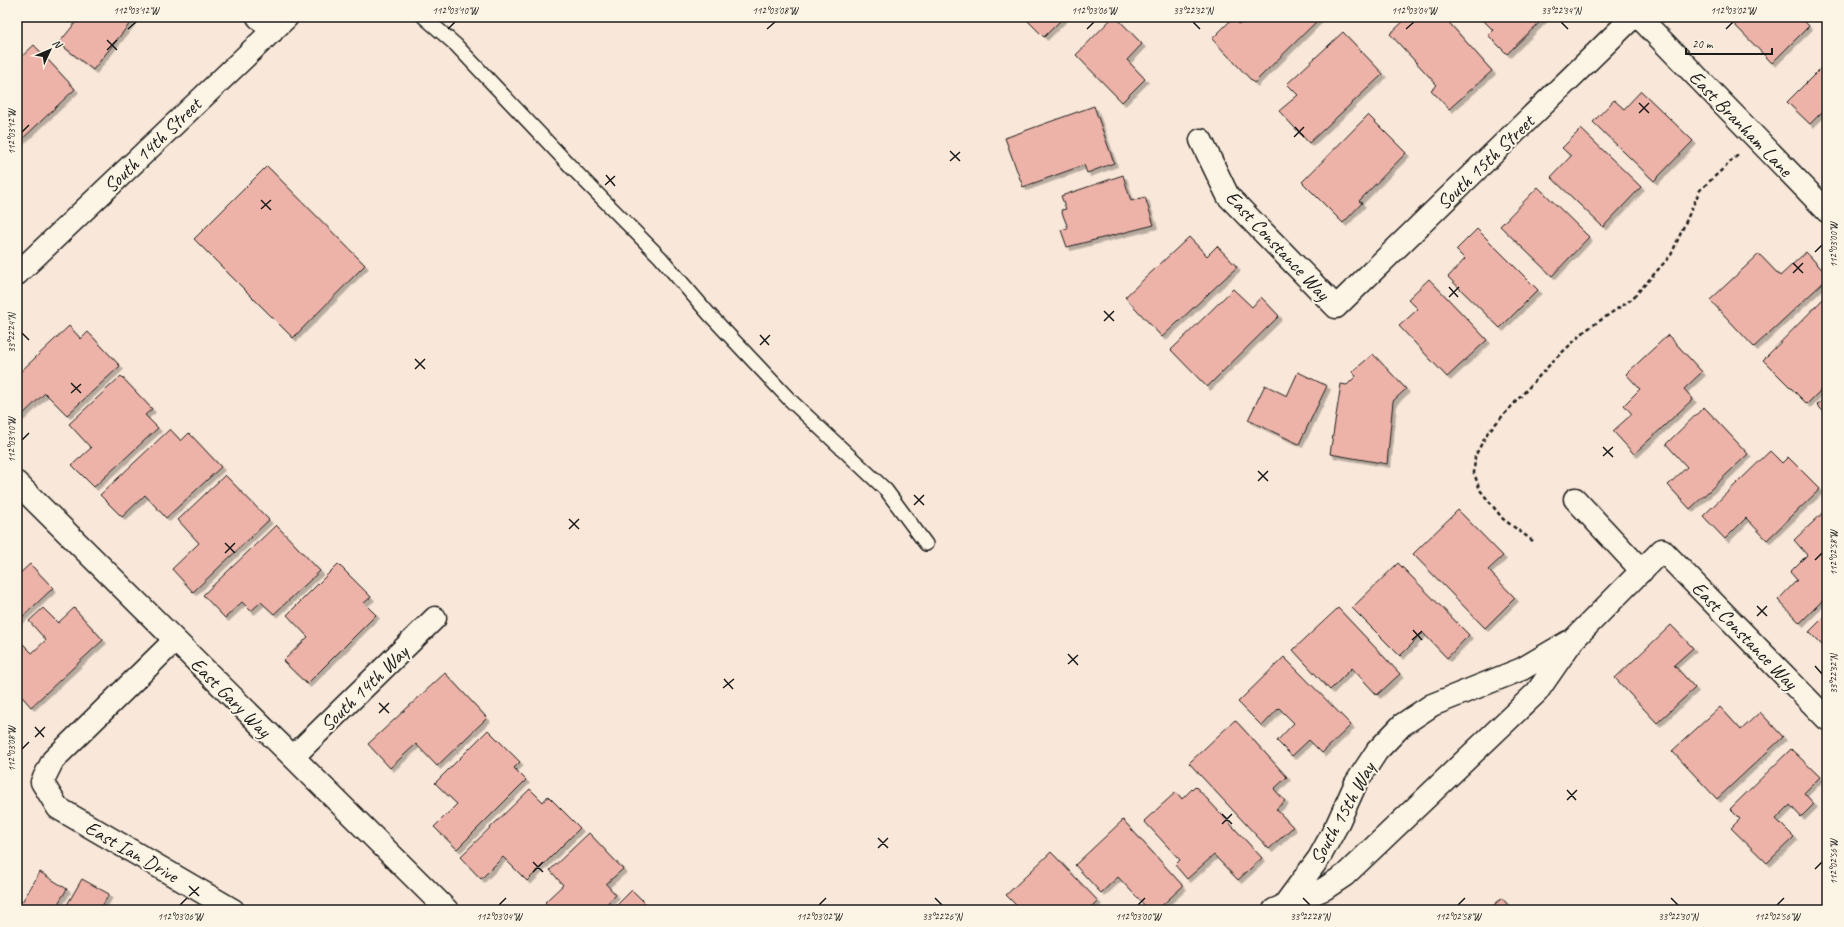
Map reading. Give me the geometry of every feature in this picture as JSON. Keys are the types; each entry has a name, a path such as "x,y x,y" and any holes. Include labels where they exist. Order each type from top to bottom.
{"street":[{"name":"South 15th Street","path":"1336,307 1633,17"},
{"name":"East Branham Lane","path":"1639,17 1827,211"},
{"name":"South 14th Street","path":"17,274 272,22"},
{"name":"East Constance Way","path":"1202,140 1228,196 1336,307"},
{"name":"East Gary Way","path":"17,483 174,641 447,910"},
{"path":"1574,499 1642,571"},
{"name":"East Constance Way","path":"1662,550 1827,719"},
{"name":"South 15th Way","path":"1280,907 1324,889 1345,875 1537,692 1573,640 1662,550"},
{"name":"South 14th Way","path":"293,757 435,618"},
{"name":"South 15th Way","path":"1280,907 1319,858 1337,825 1356,783 1377,751 1402,725 1432,705 1522,668 1573,640"},
{"name":"East Ian Drive","path":"174,641 53,760 42,782 58,808 233,910"}],"lane":[{"path":"424,17 456,46 574,170 660,257 709,314 789,399 886,490 926,544"}],"path":[{"path":"1533,541 1503,519 1480,490 1474,473 1475,456 1488,432 1554,360 1586,330 1632,299 1637,294 1671,255 1700,190 1738,155"}],"building":[{"path":"80,17 135,17 93,70 59,43"},
{"path":"1024,17 1064,17 1044,37"},
{"path":"1113,17 1116,17 1142,44 1127,60 1145,79 1122,102 1076,55"},
{"path":"1246,17 1321,17 1254,83 1212,39 1233,18 1239,24"},
{"path":"1408,17 1444,17 1492,71 1449,109 1431,90 1437,85 1390,34"},
{"path":"1480,17 1545,17 1507,54 1488,35 1493,30"},
{"path":"1727,17 1800,17 1809,26 1772,63"},
{"path":"1343,32 1383,74 1309,143 1279,111 1298,95 1287,84"},
{"path":"34,45 75,89 17,144 17,61"},
{"path":"1827,62 1827,107 1810,124 1787,102"},
{"path":"1641,91 1693,141 1654,181 1593,122 1614,100 1624,109"},
{"path":"1094,106 1114,163 1087,173 1084,165 1023,187 1005,138"},
{"path":"1368,115 1406,153 1359,201 1362,203 1343,223 1302,182"},
{"path":"1581,129 1641,187 1603,227 1551,177 1571,156 1562,148"},
{"path":"267,166 365,265 293,338 194,239"},
{"path":"1123,175 1131,201 1145,197 1154,225 1067,247 1061,230 1068,228 1061,210 1066,209 1061,196"},
{"path":"1538,187 1589,237 1552,276 1500,226"},
{"path":"1477,229 1538,290 1500,328 1448,277 1465,259 1456,250"},
{"path":"1189,237 1207,256 1217,246 1237,267 1162,337 1125,297"},
{"path":"1806,252 1827,275 1827,279 1754,347 1710,300 1759,254 1780,276"},
{"path":"1429,279 1487,340 1447,377 1399,326 1418,309 1408,299"},
{"path":"1233,289 1252,307 1261,297 1279,316 1207,387 1171,350"},
{"path":"1827,295 1827,384 1807,404 1763,360"},
{"path":"69,326 81,339 88,332 120,366 67,415 45,393 20,417 17,414 17,375"},
{"path":"1668,335 1702,372 1684,389 1693,399 1634,454 1613,431 1632,414 1624,405 1640,389 1626,374"},
{"path":"1373,354 1406,389 1393,401 1387,464 1330,454 1341,384 1347,385 1356,376 1352,372"},
{"path":"1298,372 1327,386 1299,444 1248,420 1265,385 1287,396"},
{"path":"121,376 152,409 145,415 158,428 94,487 72,465 91,448 69,424"},
{"path":"1827,396 1827,415 1817,405"},
{"path":"1704,407 1748,454 1690,509 1668,485 1687,467 1666,444"},
{"path":"170,429 181,441 189,433 221,467 166,518 145,495 122,517 100,495"},
{"path":"1770,451 1782,463 1788,457 1820,489 1767,540 1746,518 1725,539 1703,516"},
{"path":"225,475 269,520 193,592 172,569 199,543 178,520"},
{"path":"1827,509 1827,596 1800,623 1778,600 1797,580 1790,572 1807,555 1794,540"},
{"path":"1458,510 1503,556 1488,570 1515,598 1485,628 1413,554"},
{"path":"276,525 320,571 274,614 261,602 251,611 242,602 225,618 203,595"},
{"path":"1398,563 1469,635 1447,658 1423,633 1400,656 1352,608"},
{"path":"30,564 53,588 17,622 17,576"},
{"path":"338,564 371,597 364,603 376,615 307,684 283,661 308,637 287,615"},
{"path":"43,608 58,623 74,608 103,640 31,707 17,691 17,638 32,653 46,640 29,621"},
{"path":"1338,608 1400,674 1377,695 1352,668 1330,690 1293,650"},
{"path":"1827,614 1827,650 1809,632"},
{"path":"1671,625 1693,648 1674,665 1695,688 1657,723 1615,678"},
{"path":"1284,657 1351,725 1322,753 1309,740 1292,756 1277,741 1294,723 1279,708 1262,726 1238,702"},
{"path":"445,673 487,718 437,766 416,744 390,768 368,744"},
{"path":"1720,707 1741,730 1760,712 1783,737 1717,799 1672,751"},
{"path":"1235,720 1287,777 1274,789 1285,801 1276,809 1293,827 1269,849 1189,763"},
{"path":"488,730 520,762 514,768 526,780 457,849 434,827 457,804 435,783"},
{"path":"1791,749 1820,777 1804,793 1814,804 1801,817 1790,805 1776,819 1794,837 1767,863 1731,828 1740,819 1730,809"},
{"path":"1195,786 1262,858 1238,880 1214,855 1187,879 1175,865 1180,860 1144,821 1176,792 1182,799"},
{"path":"530,789 543,802 548,796 580,828 527,881 503,857 481,879 460,857"},
{"path":"1123,820 1183,886 1157,910 1149,910 1118,877 1101,893 1075,865"},
{"path":"589,833 623,869 606,884 616,895 600,910 553,910 545,902 563,885 550,870"},
{"path":"1051,852 1098,901 1089,910 1021,910 1006,895"},
{"path":"40,872 67,889 54,910 17,910 17,899 22,902"},
{"path":"82,879 109,894 100,910 64,910"},
{"path":"632,890 652,910 612,910"},
{"path":"1502,898 1512,910 1488,910"}]}
